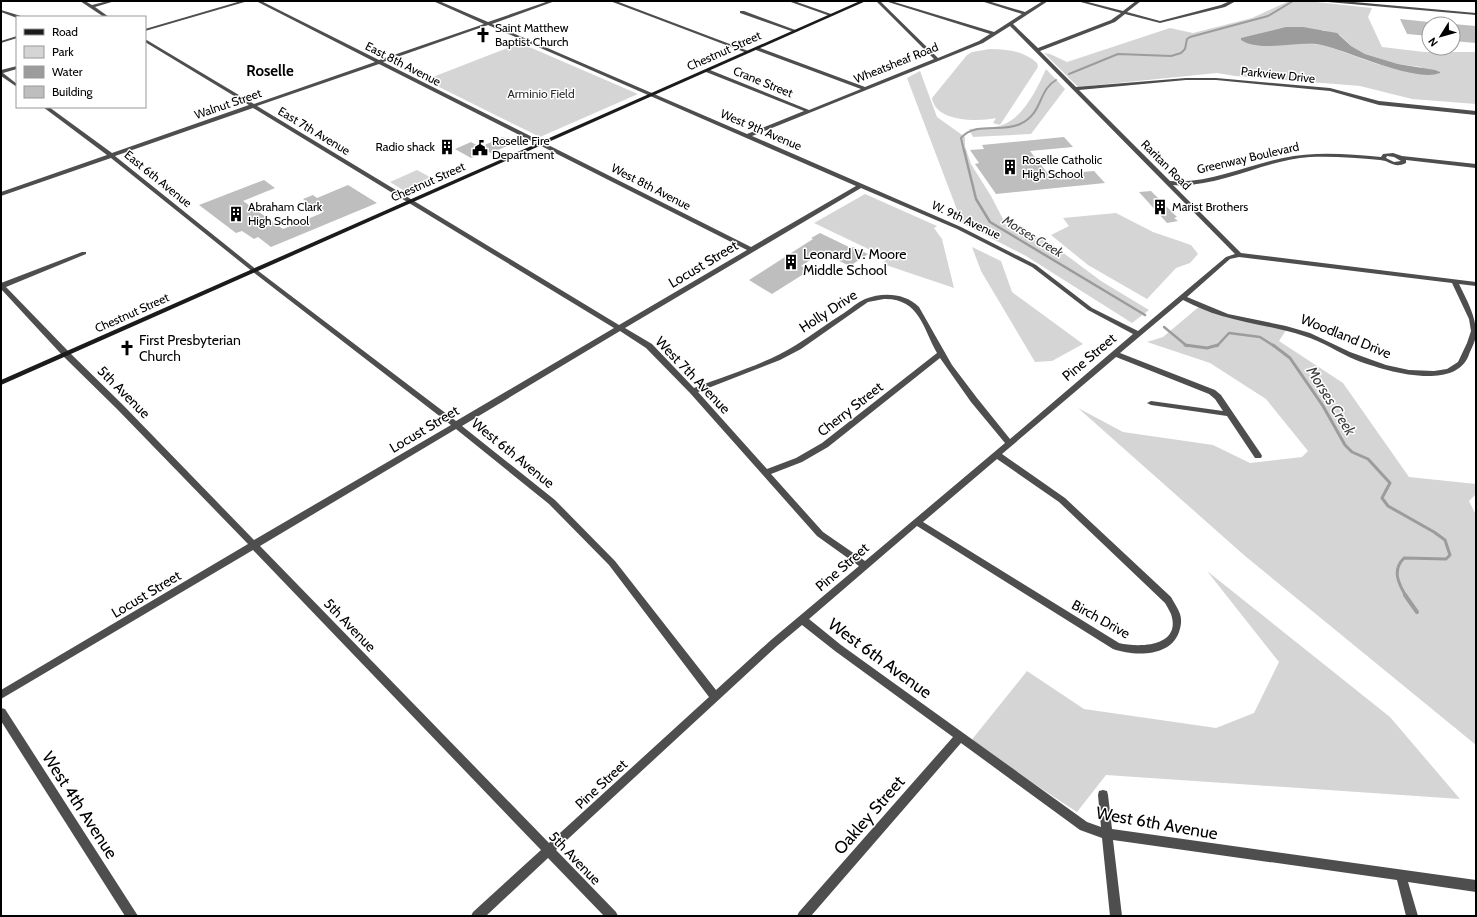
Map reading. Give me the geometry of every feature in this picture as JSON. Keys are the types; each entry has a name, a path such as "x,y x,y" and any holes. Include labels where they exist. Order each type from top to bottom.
{"street":[{"path":"82,1 105,16"},
{"path":"91,7 113,1"},
{"path":"146,30 246,1"},
{"name":"East 8th Avenue","path":"258,1 540,144"},
{"name":"West 9th Avenue","path":"435,1 861,185"},
{"name":"Walnut Street","path":"1,194 553,1"},
{"path":"612,1 749,52"},
{"path":"790,1 832,15"},
{"name":"Chestnut Street","path":"1,383 864,1"},
{"path":"878,1 938,60"},
{"path":"887,1 995,34"},
{"path":"983,1 1026,14"},
{"name":"Wheatsheaf Road","path":"748,136 981,42 1046,1"},
{"path":"1079,1 1155,21 1166,21 1223,6 1234,1"},
{"path":"1037,50 1113,21 1140,1"},
{"path":"1328,1 1375,3 1476,14"},
{"path":"1,11 16,16"},
{"path":"742,12 796,31"},
{"name":"Raritan Road","path":"1011,24 1239,255"},
{"path":"1,42 16,37"},
{"name":"East 7th Avenue","path":"146,41 410,202"},
{"path":"758,48 866,89"},
{"path":"1,73 16,67"},
{"name":"Crane Street","path":"708,71 810,112"},
{"path":"1,73 16,85"},
{"name":"Parkview Drive","path":"1076,89 1186,79 1216,79 1330,90 1379,103 1476,113"},
{"name":"East 6th Avenue","path":"47,108 112,156 255,271"},
{"name":"West 8th Avenue","path":"540,144 752,250"},
{"name":"Greenway Boulevard","path":"1168,183 1176,184 1209,180 1243,172 1267,163 1296,157 1328,155 1384,158 1391,154 1403,160"},
{"path":"1403,160 1476,166"},
{"path":"1403,160 1476,169"},
{"name":"Locust Street","path":"1,695 861,185"},
{"name":"W. 9th Avenue","path":"861,185 1010,252 1034,266 1094,311 1138,334"},
{"name":"West 7th Avenue","path":"410,202 653,349 693,391 820,534 865,566"},
{"path":"1,286 84,253"},
{"path":"1239,255 1476,284"},
{"name":"Pine Street","path":"477,916 802,619 1116,354 1226,259 1239,255"},
{"name":"West 6th Avenue","path":"255,271 456,425 552,502 612,563 715,697"},
{"name":"Woodland Drive","path":"1182,296 1210,310 1232,317 1290,328 1307,334 1355,357 1381,366 1403,372 1421,374 1444,372 1455,369 1462,362 1473,334 1474,322 1454,282"},
{"name":"5th Avenue","path":"1,286 612,916"},
{"name":"Holly Drive","path":"693,391 777,358 798,347 861,304 871,299 884,297 900,298 916,307 942,353 975,402 1009,443"},
{"name":"Cherry Street","path":"766,473 799,460 825,445 942,353"},
{"path":"1116,354 1212,392 1218,397 1258,456"},
{"path":"1151,404 1229,414"},
{"name":"Birch Drive","path":"916,522 1116,646 1126,650 1147,650 1161,646 1171,638 1175,631 1176,616 1174,607 1168,600 1062,500 996,454"},
{"name":"West 6th Avenue","path":"802,619 838,648 1084,826 1107,834 1476,886"},
{"name":"West 4th Avenue","path":"1,712 132,916"},
{"name":"Oakley Street","path":"803,916 960,736"},
{"path":"1103,795 1116,916"},
{"path":"1401,876 1412,916"}],"green space":[{"path":"1289,1 1307,1 1372,8 1368,17 1382,47 1421,52 1421,56 1461,56 1461,52 1476,52 1476,104 1412,99 1360,86 1235,76 1217,73 1078,87 1044,53 1050,54 1067,62 1170,28 1193,33 1252,18","holes":["1323,30 1340,35 1351,46 1365,54 1398,64 1421,67 1425,75 1377,64 1324,45 1300,43"]},
{"name":"Arminio Field","path":"520,43 638,94 540,137 425,80"},
{"path":"990,49 1009,50 1021,53 1037,63 1038,67 1000,125 993,123 996,118 969,120 949,116 941,112 935,106 932,98 967,55 972,52"},
{"path":"1046,69 1065,89 1031,134 973,137 969,129 1000,126 1016,117 1034,94"},
{"path":"920,71 937,117 965,137 965,146 971,164 991,196 1005,223 1026,238 1042,237 1101,281 1149,310 1132,323 1026,256 962,223 907,78"},
{"path":"417,170 439,182 411,195 390,182"},
{"path":"865,194 937,226 934,228 942,239 954,288 883,264 887,258 814,223"},
{"path":"1116,213 1153,232 1191,245 1198,254 1190,263 1176,268 1147,299 1088,265 1051,235 1069,226 1063,218"},
{"path":"972,247 1001,261 1012,292 1083,344 1052,361 1035,362 981,271"},
{"path":"1201,305 1220,313 1288,327 1279,341 1343,383 1409,477 1476,484 1476,494 1469,501 1476,515 1476,745 1245,556 1078,408 1123,432 1213,445 1250,463 1302,457 1308,451 1266,399 1210,363 1147,342 1163,337"},
{"path":"1207,571 1390,717 1460,799 1106,775 1077,812 970,742 1027,671 1084,709 1216,728 1254,713 1279,662"}],"water":[{"path":"1286,27 1303,27 1337,33 1351,46 1365,54 1398,64 1435,70 1440,73 1429,75 1415,74 1382,65 1322,45 1302,44 1259,46 1249,44 1241,40 1241,38"}],"building":[{"path":"1400,19 1421,21 1421,35 1407,34"},
{"path":"1461,25 1476,26 1476,43 1461,42"},
{"name":"Roselle Fire Department","path":"503,137 514,143 491,153 487,151 471,158 455,149 471,142 480,147"},
{"name":"Roselle Catholic High School","path":"1064,137 1073,147 1030,151 1049,175 1094,171 1105,183 996,194 975,164 979,163 970,150 984,149 982,145"},
{"name":"Abraham Clark High School","path":"264,180 275,188 243,201 283,229 322,213 303,199 313,195 317,198 348,185 377,203 271,247 258,237 254,239 242,231 236,233 199,205"},
{"name":"Marist Brothers","path":"1151,191 1177,217 1174,218 1178,221 1167,223 1139,192"},
{"name":"Leonard V. Moore Middle School","path":"820,233 851,248 853,247 868,254 850,266 822,253 801,266 810,270 772,294 749,280 813,239 811,238"}],"waterway":[{"name":"Morses Creek","path":"1069,74 1118,54 1171,56 1181,53 1185,49 1187,39 1190,37 1268,16 1293,1"},
{"name":"Morses Creek","path":"964,151 961,138 967,133 982,128 1005,128 1020,124 1027,120 1037,108 1050,84 1056,80"},
{"name":"Morses Creek","path":"964,150 976,199 990,222 1145,315"},
{"name":"Morses Creek","path":"1164,327 1186,345"},
{"name":"Morses Creek","path":"1218,345 1229,333 1260,337 1274,346"},
{"name":"Morses Creek","path":"1186,345 1207,348 1218,345"},
{"name":"Morses Creek","path":"1273,345 1290,358 1323,406 1345,445 1352,452 1368,459 1390,483 1382,498 1388,506 1434,532 1445,540 1450,555 1446,559 1404,558 1400,563 1397,572 1399,581 1406,596"},
{"name":"Morses Creek","path":"1405,595 1417,612"}],"place":[{"name":"Saint Matthew Baptist Church","path":"483,35"},
{"name":"Radio shack","path":"447,147"},
{"name":"Roselle Fire Department","path":"480,148"},
{"name":"Roselle Catholic High School","path":"1010,167"},
{"name":"Marist Brothers","path":"1160,207"},
{"name":"Abraham Clark High School","path":"236,214"},
{"name":"Leonard V. Moore Middle School","path":"791,262"},
{"name":"First Presbyterian Church","path":"127,348"}],"district":[{"name":"Roselle","path":"270,71"}]}
